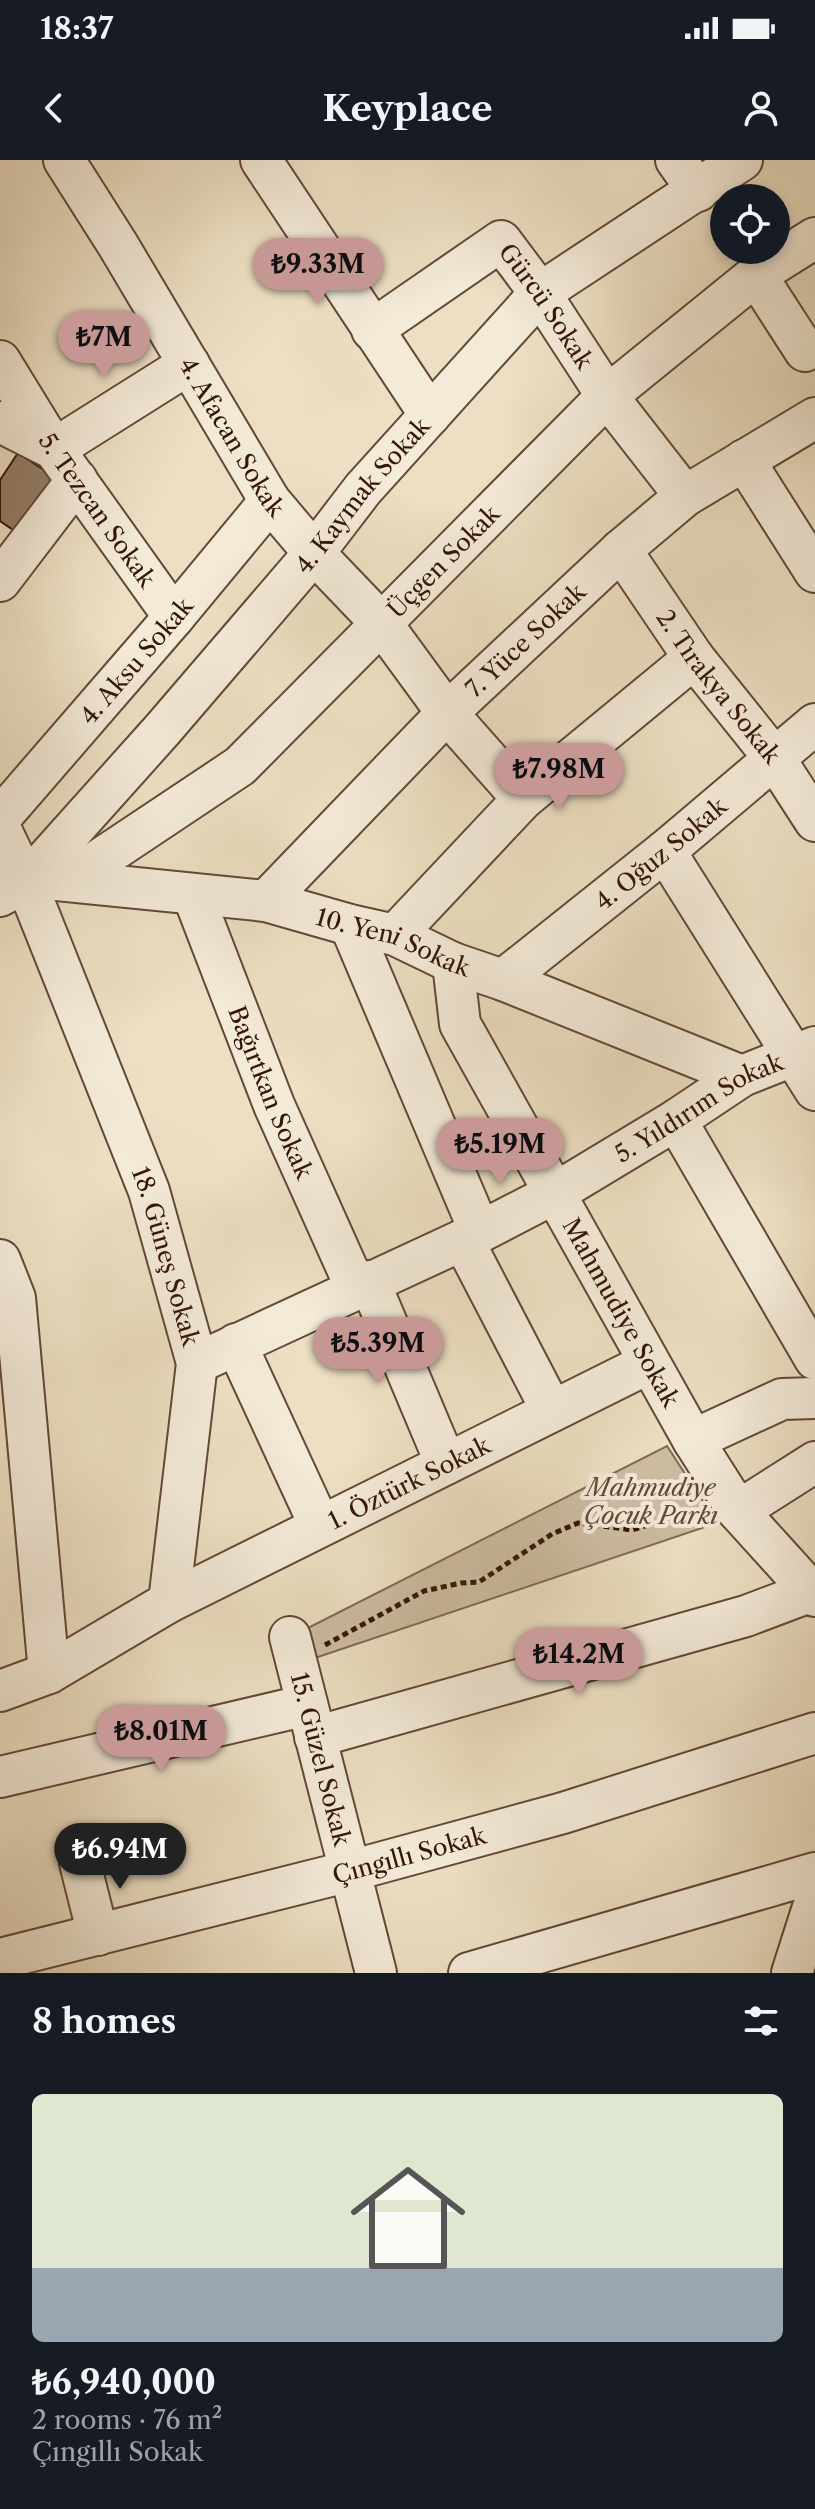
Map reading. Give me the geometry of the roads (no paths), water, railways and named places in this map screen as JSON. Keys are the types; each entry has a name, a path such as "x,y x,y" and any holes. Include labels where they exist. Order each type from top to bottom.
{"street":[{"name":"4. Afacan Sokak","path":"64,160 270,501 314,553 382,624 447,713 523,799"},
{"path":"261,160 430,415"},
{"name":"4. Kaymak Sokak","path":"13,889 163,729 314,553 363,489 540,293 687,176 742,160"},
{"name":"Üçgen Sokak","path":"69,880 240,766 607,396 756,275 815,238"},
{"name":"Gürcü Sokak","path":"372,330 501,241 540,293 607,396 685,496"},
{"path":"756,275 805,351"},
{"name":"5. Tezcan Sokak","path":"0,361 66,464 174,617"},
{"path":"0,581 66,464 189,364"},
{"name":"7. Yüce Sokak","path":"266,901 447,713 621,550 685,496 815,418"},
{"path":"0,422 66,464"},
{"path":"744,460 815,572"},
{"name":"4. Aksu Sokak","path":"0,818 270,501"},
{"name":"2. Tırakya Sokak","path":"621,550 694,658 775,759 815,821"},
{"path":"395,935 523,799 694,658"},
{"name":"4. Oğuz Sokak","path":"503,980 665,851 815,724"},
{"name":"18. Güneş Sokak","path":"0,828 13,889 149,1191 197,1363 169,1602"},
{"path":"665,851 804,1050 815,1090"},
{"name":"10. Yeni Sokak","path":"13,889 69,880 266,901 395,935 453,963 742,1076"},
{"name":"Bağırtkan Sokak","path":"193,895 274,1105 363,1284 446,1464"},
{"path":"350,925 471,1236 552,1411"},
{"name":"Mahmudiye Sokak","path":"453,963 460,1024 693,1440 738,1511 814,1592"},
{"name":"5. Yıldırım Sokak","path":"197,1363 471,1236 555,1193 742,1076 804,1050"},
{"path":"676,1120 815,1359"},
{"path":"0,1260 15,1298 49,1673"},
{"path":"236,1344 320,1526"},
{"name":"1. Öztürk Sokak","path":"169,1602 649,1363"},
{"path":"693,1440 782,1399 815,1398"},
{"path":"738,1511 815,1462"},
{"path":"0,1777 311,1721 746,1616 814,1592"},
{"path":"0,1691 49,1673 169,1602"},
{"name":"15. Güzel Sokak","path":"293,1649 376,1973"},
{"name":"Çıngıllı Sokak","path":"0,1959 350,1871 563,1813 815,1733"},
{"path":"80,1863 98,1935"},
{"path":"469,1973 815,1873"},
{"path":"792,1973 815,1901"}],"park label":[{"name":"Mahmudiye Çocuk Parkı","path":"651,1501"}]}
